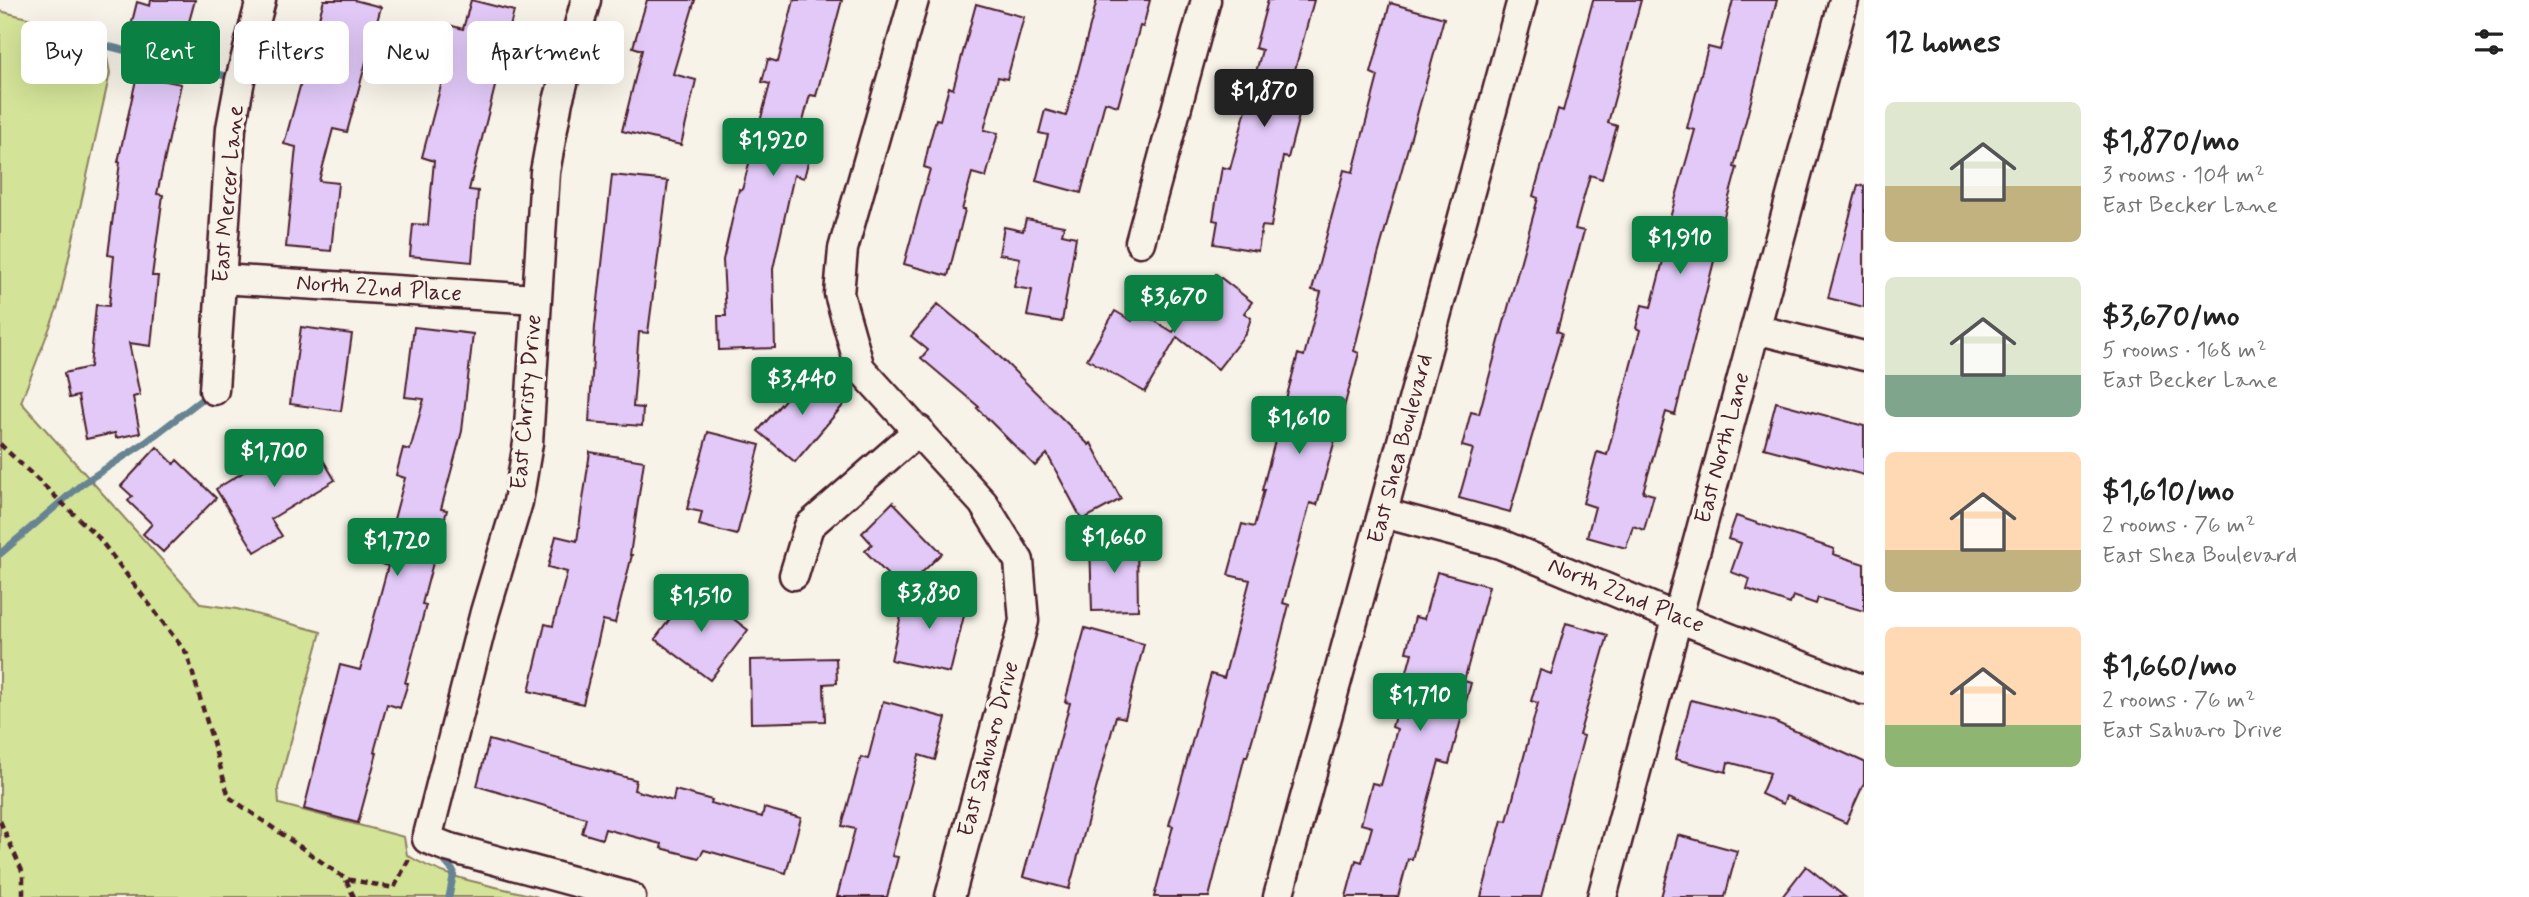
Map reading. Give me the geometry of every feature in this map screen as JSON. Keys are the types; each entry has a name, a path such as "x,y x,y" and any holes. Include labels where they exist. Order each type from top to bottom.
{"street":[{"name":"East Mercer Lane","path":"214,390 231,128 240,79 261,0"},
{"name":"East Christy Drive","path":"427,839 485,612 518,502 528,443 545,172 558,101 586,0"},
{"name":"East Sahuaro Drive","path":"914,0 843,249 839,294 860,368 983,503 1019,561 1024,621 950,897"},
{"path":"1140,242 1206,0"},
{"name":"East North Lane","path":"1602,897 1844,0"},
{"name":"East Shea Boulevard","path":"1278,897 1518,1"},
{"name":"North 22nd Place","path":"221,279 537,299"},
{"path":"1755,329 1864,356"},
{"path":"794,575 809,526 919,430"},
{"name":"North 22nd Place","path":"1383,513 1500,544 1678,618 1864,690"},
{"path":"427,839 447,847 631,897"}],"path":[{"path":"0,444 97,537 187,654 229,797 346,879 394,888"},
{"path":"0,821 23,873 23,897"},
{"path":"392,897 413,852 427,839"},
{"path":"346,879 354,897"}],"green space":[{"path":"0,11 40,21 21,21 21,84 107,84 107,58 110,73 58,306 21,402 201,604 237,609 321,632 278,788 279,804 404,837 407,855 437,870 538,897 0,897"}],"building":[{"path":"151,0 195,0 189,21 132,21 137,2 150,6"},
{"path":"324,0 354,0 381,7 377,21 363,21 363,73 347,132 333,129 319,181 338,183 331,251 286,247 296,147 284,144 301,84 349,84 349,21 318,21"},
{"path":"471,0 514,11 511,21 467,21 467,84 496,84 469,190 478,191 472,262 410,256 413,224 428,225 434,161 422,157 441,84 453,84 453,26 463,29"},
{"path":"647,0 695,0 673,74 696,80 681,145 622,131 642,50 633,47"},
{"path":"794,0 842,0 816,96 810,95 796,148 811,151 804,178 794,175 773,269 775,348 719,350 718,316 726,316 723,260 739,189 742,190 770,84 762,82 768,59 778,62"},
{"path":"1097,0 1150,0 1118,106 1105,102 1081,193 1036,181 1048,135 1039,133 1045,110 1066,116"},
{"path":"1268,0 1314,0 1293,77 1308,81 1288,158 1283,157 1271,227 1262,226 1258,251 1214,244 1218,221 1213,220 1222,167 1230,169 1262,50 1255,48"},
{"path":"1593,0 1641,0 1608,123 1617,126 1602,179 1590,175 1575,229 1584,231 1557,331 1562,333 1510,512 1459,498 1473,449 1462,446 1471,412 1479,414 1538,198 1533,196 1558,109 1563,111"},
{"path":"1733,0 1777,0 1675,415 1666,412 1643,492 1654,495 1644,530 1633,526 1626,548 1587,537 1595,507 1583,503 1597,452 1607,455 1640,330 1636,328 1642,305 1651,307 1672,226 1668,225 1695,130 1687,128 1708,47 1720,50"},
{"path":"1390,3 1444,18 1375,266 1354,351 1359,353 1317,505 1310,503 1283,603 1289,605 1272,672 1247,757 1245,756 1209,897 1154,897 1173,826 1169,825 1211,674 1224,678 1250,580 1228,575 1242,524 1254,527 1298,354 1304,356 1321,292 1312,290 1344,170 1353,172 1378,76 1371,73"},
{"path":"976,4 1024,17 1007,79 998,77 984,130 998,133 986,177 972,173 948,276 904,264 930,169 924,167 929,144 936,119 940,120 949,87 953,89"},
{"path":"135,84 181,84 157,194 163,195 152,276 158,276 151,346 129,343 140,395 133,397 140,433 116,438 115,433 86,439 78,396 69,398 64,373 90,367 96,305 109,306 114,256 108,255 118,162"},
{"path":"612,175 668,181 648,333 639,332 633,407 643,408 642,426 589,422 595,327"},
{"path":"1858,185 1864,186 1864,307 1828,298"},
{"path":"1026,219 1064,226 1062,234 1076,237 1062,322 1027,316 1032,290 1014,287 1020,258 999,254 1004,227 1023,231"},
{"path":"1216,274 1252,302 1244,313 1251,318 1246,333 1218,369 1177,337 1145,392 1087,359 1115,311 1132,321 1138,311 1173,332"},
{"path":"938,304 992,349 1089,445 1091,443 1121,499 1082,520 1047,454 1035,466 977,408 979,407 921,358 928,350 911,336"},
{"path":"301,327 352,334 341,411 290,404"},
{"path":"414,327 473,334 462,431 441,509 447,510 422,604 426,605 405,683 408,683 400,708 387,704 358,823 304,809 340,665 360,670 388,566 382,564 405,478 396,475 403,448 410,450 424,399 405,397"},
{"path":"805,376 813,376 845,403 795,462 758,431"},
{"path":"1776,402 1864,426 1864,475 1764,448"},
{"path":"708,432 760,445 737,535 699,525 702,512 687,509"},
{"path":"307,433 335,480 271,519 282,536 255,552 216,489"},
{"path":"157,447 174,464 177,460 216,498 163,552 143,534 152,524 128,501 132,496 121,486"},
{"path":"590,452 644,461 632,555 615,623 603,620 583,704 529,691 545,624 553,626 567,572 548,567 556,536 577,541"},
{"path":"893,502 942,553 903,591 865,551 872,544 862,533"},
{"path":"1736,516 1834,549 1833,554 1864,564 1864,611 1818,598 1816,604 1793,596 1790,604 1747,589 1750,579 1731,572 1741,543 1728,539"},
{"path":"1137,539 1138,610 1092,611 1090,541"},
{"path":"1437,572 1489,586 1464,681 1471,683 1449,764 1439,761 1412,859 1408,859 1398,897 1346,897 1356,860 1362,862 1372,827 1361,824 1372,783 1381,785 1397,729 1392,727 1412,653 1406,652 1415,617 1424,619"},
{"path":"693,588 748,630 710,680 655,639"},
{"path":"907,589 967,603 950,673 891,660"},
{"path":"1566,623 1608,635 1579,735 1584,736 1541,897 1481,897 1502,820 1507,821 1538,703 1531,701 1540,670 1551,674"},
{"path":"1085,628 1144,644 1125,718 1116,716 1069,889 1023,877 1070,703 1065,702"},
{"path":"836,658 837,683 824,684 825,721 751,723 750,660"},
{"path":"1691,700 1773,721 1864,762 1864,783 1846,823 1786,796 1783,804 1761,794 1770,773 1728,762 1726,772 1675,759"},
{"path":"883,701 946,718 935,760 919,755 892,856 898,857 887,897 837,897 855,829 842,826 861,757 868,759"},
{"path":"489,740 636,780 634,790 673,801 675,790 762,817 764,808 801,818 786,873 704,850 699,858 661,848 662,844 605,829 602,839 582,833 586,818 477,786"},
{"path":"1678,835 1737,851 1725,897 1661,897"},
{"path":"1806,866 1845,897 1782,897"}],"waterway":[{"path":"107,46 233,78"},
{"path":"0,554 82,484 146,442 210,393"},
{"path":"439,855 454,872 449,897"}]}
